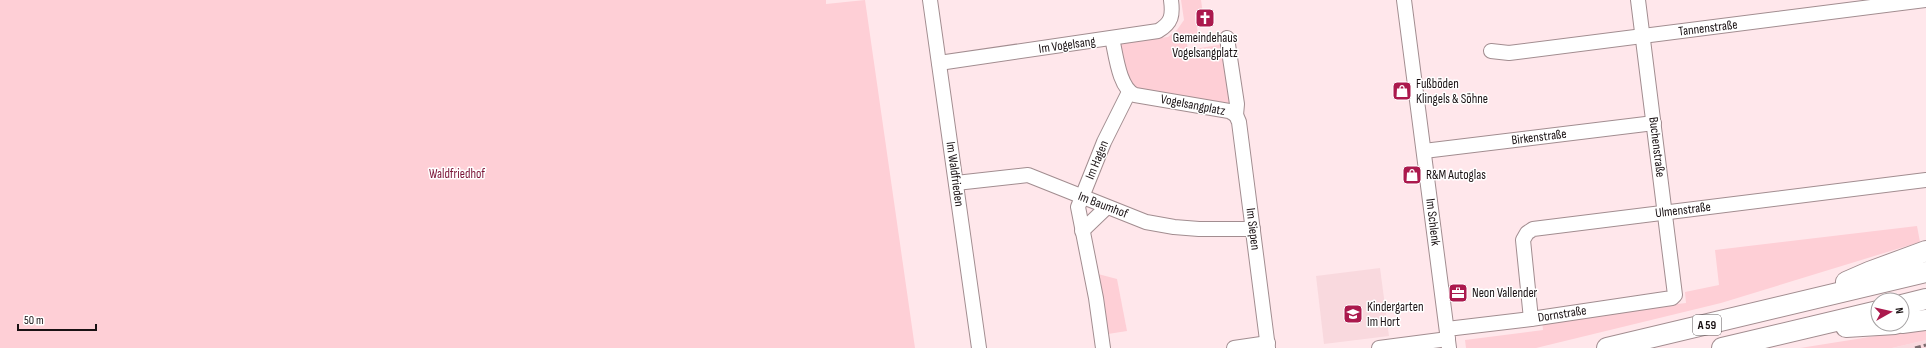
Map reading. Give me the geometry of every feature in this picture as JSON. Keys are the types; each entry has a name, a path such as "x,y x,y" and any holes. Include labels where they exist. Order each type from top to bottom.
{"highway":[{"name":"A 59","path":"1806,301 1869,272 1926,251"},
{"name":"A 59","path":"1607,348 1926,272"},
{"path":"1910,303 1926,299"},
{"name":"A 59","path":"1722,348 1870,313"},
{"path":"1910,322 1926,320"},
{"path":"1812,327 1870,327"}],"street":[{"name":"Im Waldfrieden","path":"930,0 979,348"},
{"name":"Im Vogelsang","path":"939,63 1158,31 1166,27 1170,22 1173,14 1171,0"},
{"name":"Im Schlenk","path":"1404,0 1448,339"},
{"name":"Buchenstraße","path":"1638,0 1675,295"},
{"name":"Tannenstraße","path":"1491,50 1509,53 1926,0"},
{"path":"1112,38 1124,84 1129,92"},
{"name":"Vogelsangplatz","path":"1129,92 1136,95 1229,111 1236,115 1237,104 1228,38"},
{"name":"Im Hagen","path":"1103,348 1094,285 1078,207 1104,142 1129,92"},
{"name":"Im Siepen","path":"1236,115 1239,122 1268,346"},
{"name":"Birkenstraße","path":"1424,150 1654,123"},
{"name":"Im Baumhof","path":"956,183 1024,174 1146,222 1174,227 1199,229 1252,229"},
{"name":"Ulmenstraße","path":"1531,319 1523,240 1527,233 1533,229 1926,180"},
{"path":"1082,231 1107,207"},
{"name":"Dornstraße","path":"1379,348 1448,339 1531,319 1672,298 1675,295"},
{"path":"1234,348 1268,346"}],"shaded area":[{"name":"Kindergarten Im Hort","path":"1380,268 1389,336 1324,344 1316,276"},
{"path":"1926,340 1926,348 1892,348"}],"green space":[{"name":"Waldfriedhof","path":"0,0 826,0 826,4 865,0 915,348 0,348"},
{"path":"1181,0 1201,0 1203,14 1195,15 1198,34 1186,36 1188,50 1224,44 1233,105 1135,89 1128,82 1119,48 1122,43 1168,37 1177,30 1184,20"},
{"path":"1917,226 1920,242 1721,303 1536,348 1466,348 1465,340 1543,330 1542,320 1686,303 1685,292 1719,285 1715,250"},
{"path":"1098,274 1117,279 1127,331 1108,334"},
{"path":"1926,328 1926,340 1892,348 1800,348 1901,332 1910,332 1910,331"}],"railway":[{"path":"1915,348 1926,345"}],"place":[{"name":"Gemeindehaus Vogelsangplatz","path":"1205,18"},
{"name":"Fußböden Klingels & Söhne","path":"1402,91"},
{"name":"R&M Autoglas","path":"1412,175"},
{"name":"Neon Vallender","path":"1458,293"},
{"name":"Kindergarten Im Hort","path":"1353,314"}]}
